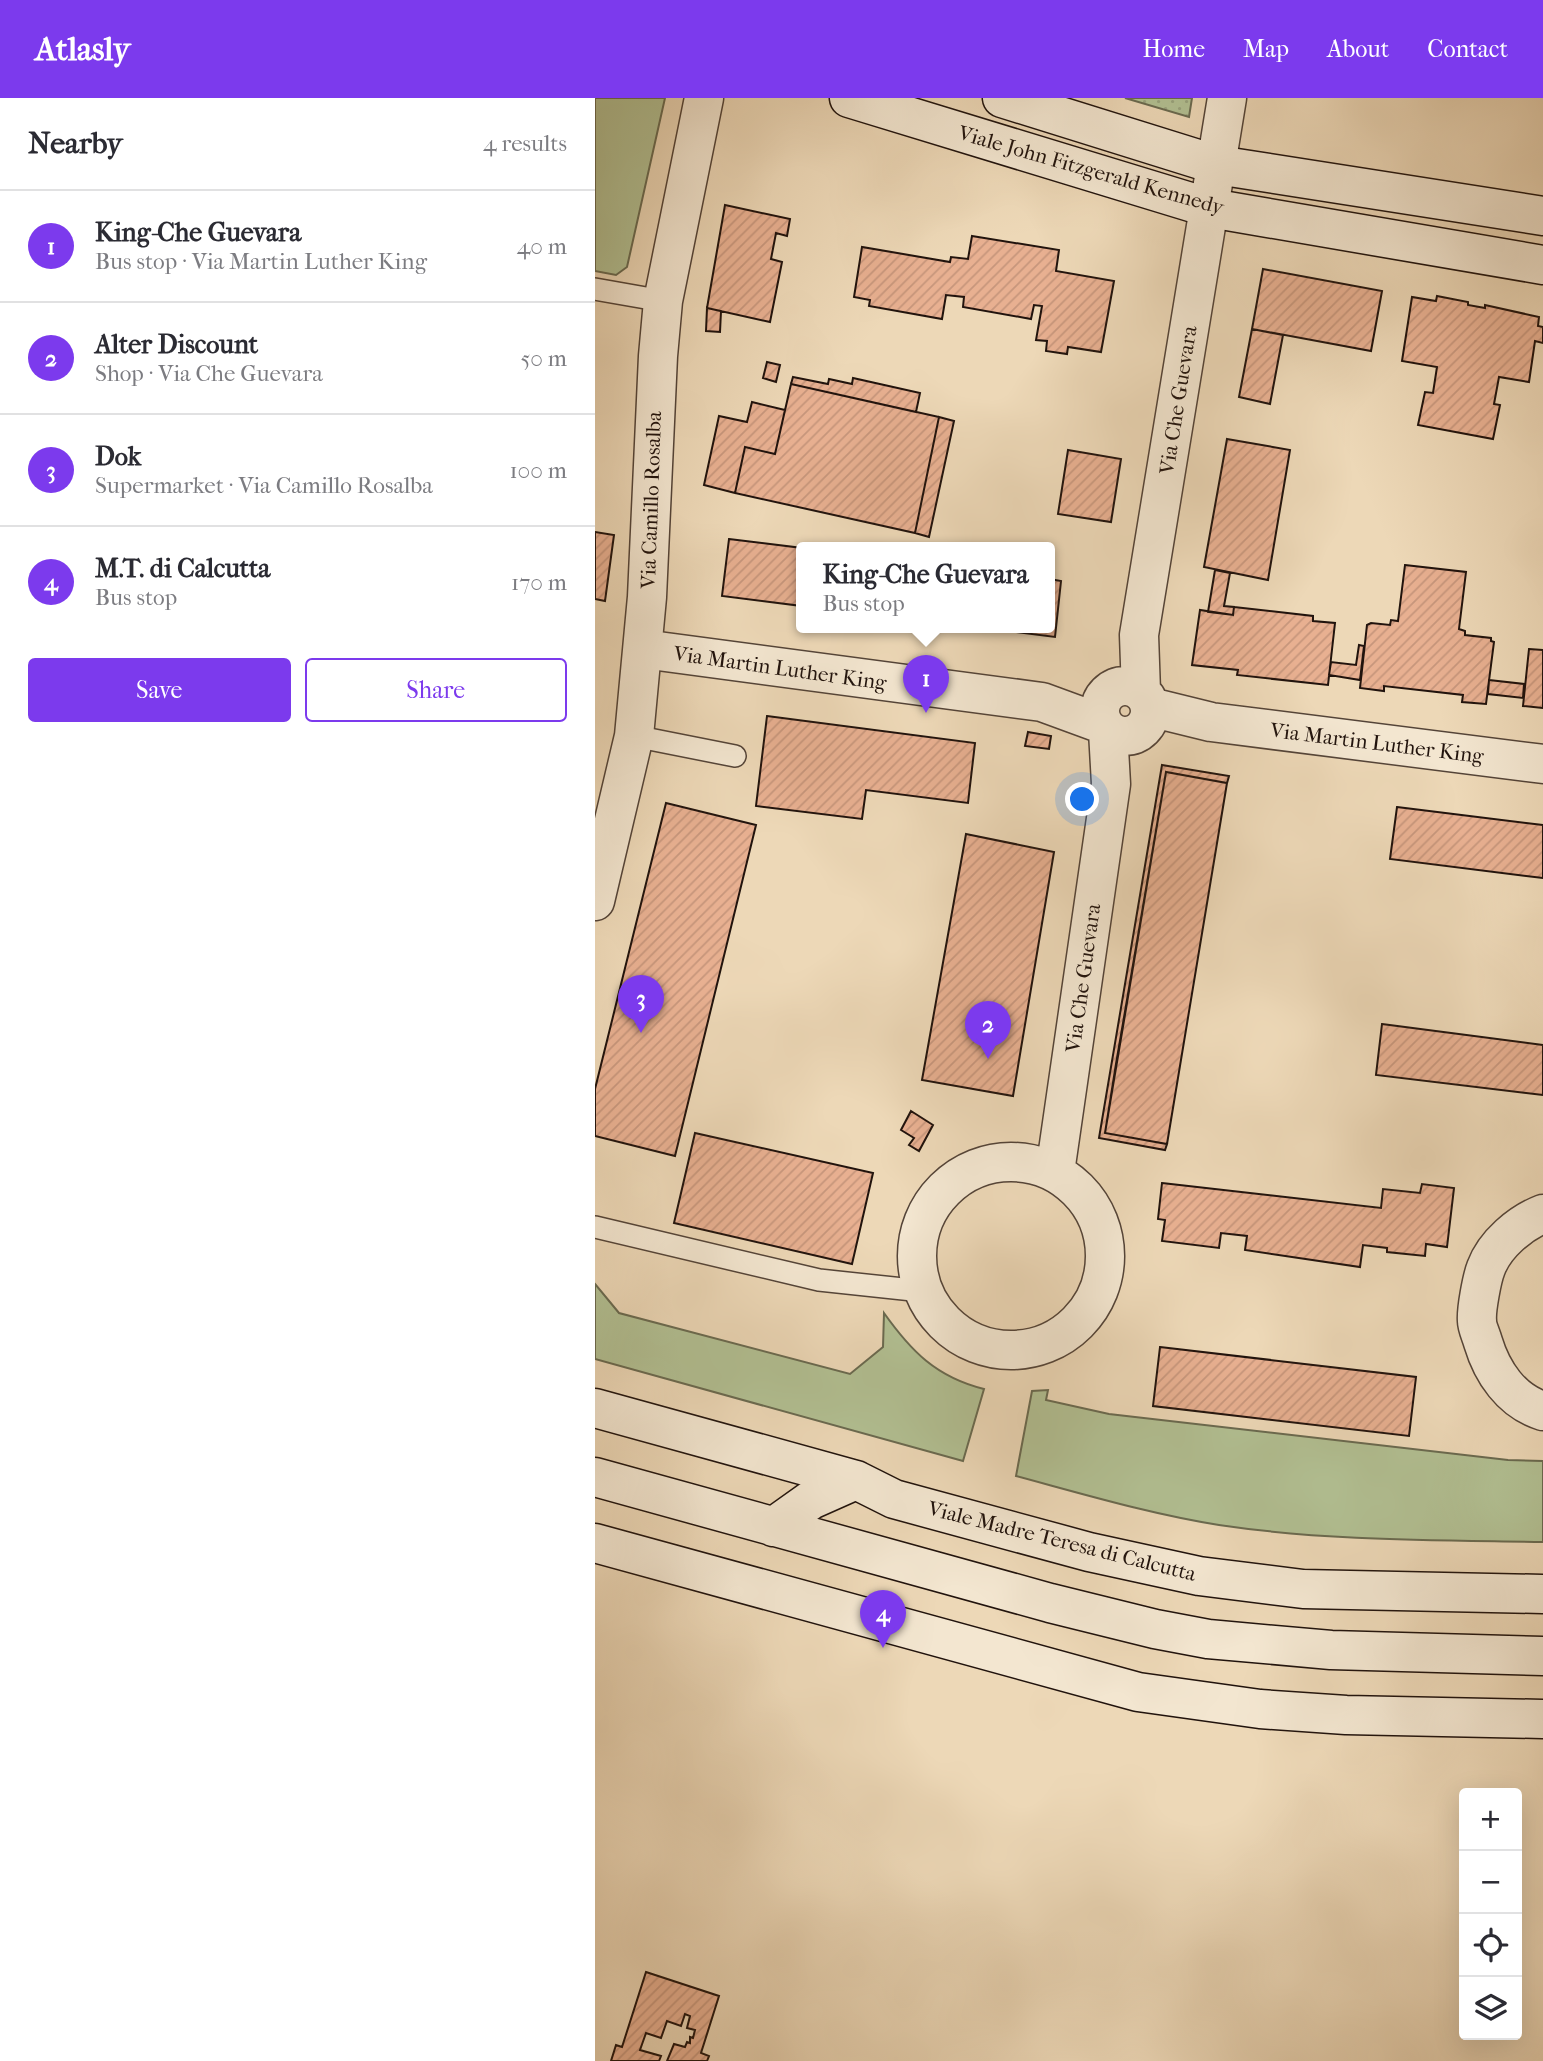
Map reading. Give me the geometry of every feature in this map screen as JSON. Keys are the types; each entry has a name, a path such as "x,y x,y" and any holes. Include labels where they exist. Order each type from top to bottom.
{"main road":[{"name":"Via Camillo Rosalba","path":"595,901 634,736 643,649 663,301 704,98"},
{"name":"Viale John Fitzgerald Kennedy","path":"849,98 1210,208 1543,265"},
{"name":"Viale John Fitzgerald Kennedy","path":"1002,98 1217,165 1543,216"},
{"name":"Via Che Guevara","path":"1055,1172 1111,784 1139,635 1227,98"},
{"name":"Via Martin Luther King","path":"643,649 1125,713 1543,764"},
{"path":"1017,1161 1055,1172 1081,1191 1095,1210 1105,1241 1105,1269 1096,1299 1079,1322 1053,1341 1020,1350 1001,1350 969,1341 947,1326 931,1309 922,1291 916,1265 923,1217 949,1183 984,1164 1017,1161"},
{"path":"1543,1214 1527,1221 1507,1237 1486,1267 1476,1321 1489,1365 1511,1392 1532,1408 1543,1411"},
{"name":"Viale Madre Teresa di Calcutta","path":"595,1408 856,1480 894,1499 1089,1552 1199,1576 1303,1589 1543,1594"},
{"path":"595,1477 1050,1603 1155,1629 1208,1639 1331,1650 1543,1656"},
{"path":"773,1527 811,1500 856,1480"},
{"path":"595,1543 1137,1692 1260,1709 1346,1715 1543,1719"}],"lane":[{"path":"595,289 663,301"},
{"path":"634,736 735,756"},
{"path":"595,1227 819,1280 922,1291"}],"green space":[{"path":"595,98 665,98 627,267 616,275 595,271"},
{"path":"1125,98 1192,98 1189,117"},
{"path":"595,1284 619,1313 850,1374 883,1347 884,1313 926,1361 952,1377 984,1389 963,1461 595,1359"},
{"path":"1048,1390 1046,1400 1109,1414 1508,1460 1543,1461 1543,1542 1381,1539 1219,1525 1117,1503 1016,1476 1032,1391"}],"building":[{"path":"725,205 790,219 787,236 776,233 771,259 782,262 770,322 707,308"},
{"path":"972,236 1059,250 1056,271 1114,281 1101,352 1068,347 1067,354 1046,351 1047,341 1036,340 1042,306 1034,305 1031,319 963,307 964,297 946,295 942,319 869,306 870,300 854,297 862,247 950,262 951,257 968,259"},
{"path":"1263,269 1382,291 1371,351 1252,329"},
{"path":"1437,296 1468,302 1468,305 1485,308 1485,305 1539,317 1538,326 1543,327 1543,343 1535,341 1529,382 1499,377 1494,404 1500,405 1493,439 1418,425 1425,392 1433,393 1437,367 1402,361 1412,297 1436,301"},
{"path":"707,308 721,311 720,332 706,331"},
{"path":"1252,329 1283,335 1270,404 1239,397"},
{"path":"767,362 780,365 776,382 763,378"},
{"path":"793,377 828,384 829,379 852,384 853,378 920,393 916,412 791,384"},
{"path":"791,384 939,417 915,533 735,493 745,447 775,454"},
{"path":"752,402 785,410 775,454 745,447 735,493 704,485 719,416 747,422"},
{"path":"939,417 954,421 929,537 915,533"},
{"path":"1227,439 1290,450 1268,580 1204,567"},
{"path":"1068,450 1121,459 1111,522 1058,514"},
{"path":"595,532 614,535 605,601 595,599"},
{"path":"729,539 796,547 796,605 722,596"},
{"path":"1405,565 1466,572 1459,629 1465,631 1465,635 1491,638 1494,642 1486,704 1462,702 1463,695 1384,686 1384,691 1360,688 1367,625 1390,625 1391,620 1398,621"},
{"path":"1215,570 1230,573 1224,606 1234,607 1233,615 1208,612"},
{"path":"1055,580 1061,581 1055,637 1024,633 1055,633"},
{"path":"1234,607 1313,616 1313,621 1335,623 1328,685 1237,675 1238,670 1192,665 1200,610 1233,615"},
{"path":"1359,645 1364,646 1360,680 1329,675 1331,662 1356,665"},
{"path":"1529,649 1543,650 1543,708 1523,706"},
{"path":"1489,680 1524,684 1523,698 1488,694"},
{"path":"767,716 975,743 968,803 866,790 862,819 756,806"},
{"path":"1028,732 1051,736 1049,749 1025,746"},
{"path":"1162,765 1229,776 1227,783 1166,772 1116,1064 1105,1133 1167,1144 1165,1150 1099,1138"},
{"path":"1166,772 1227,783 1167,1144 1105,1133"},
{"path":"666,803 756,825 675,1156 595,1136 595,1089"},
{"path":"1397,807 1543,825 1543,878 1390,859"},
{"path":"966,834 1054,852 1013,1096 922,1080"},
{"path":"1382,1024 1543,1045 1543,1095 1376,1075"},
{"path":"911,1111 933,1125 919,1151 909,1145 914,1138 901,1130"},
{"path":"695,1133 873,1173 852,1264 674,1223"},
{"path":"1162,1183 1381,1208 1383,1189 1420,1193 1422,1184 1454,1188 1447,1247 1426,1244 1425,1256 1387,1252 1387,1248 1363,1245 1360,1267 1245,1250 1247,1236 1221,1233 1219,1248 1162,1241 1165,1220 1158,1219"},
{"path":"1160,1347 1416,1377 1409,1436 1153,1406"},
{"path":"646,1972 719,1996 701,2053 709,2056 707,2061 667,2061 674,2044 685,2047 687,2042 690,2043 690,2037 693,2038 695,2030 687,2028 690,2016 685,2014 681,2026 667,2021 661,2038 646,2033 640,2050 661,2056 659,2061 611,2061 616,2045 622,2047"}],"place":[{"name":"King-Che Guevara","path":"926,713"},
{"name":"Dok","path":"641,1033"},
{"name":"Alter Discount","path":"988,1059"},
{"name":"M.T. di Calcutta","path":"883,1648"}]}
